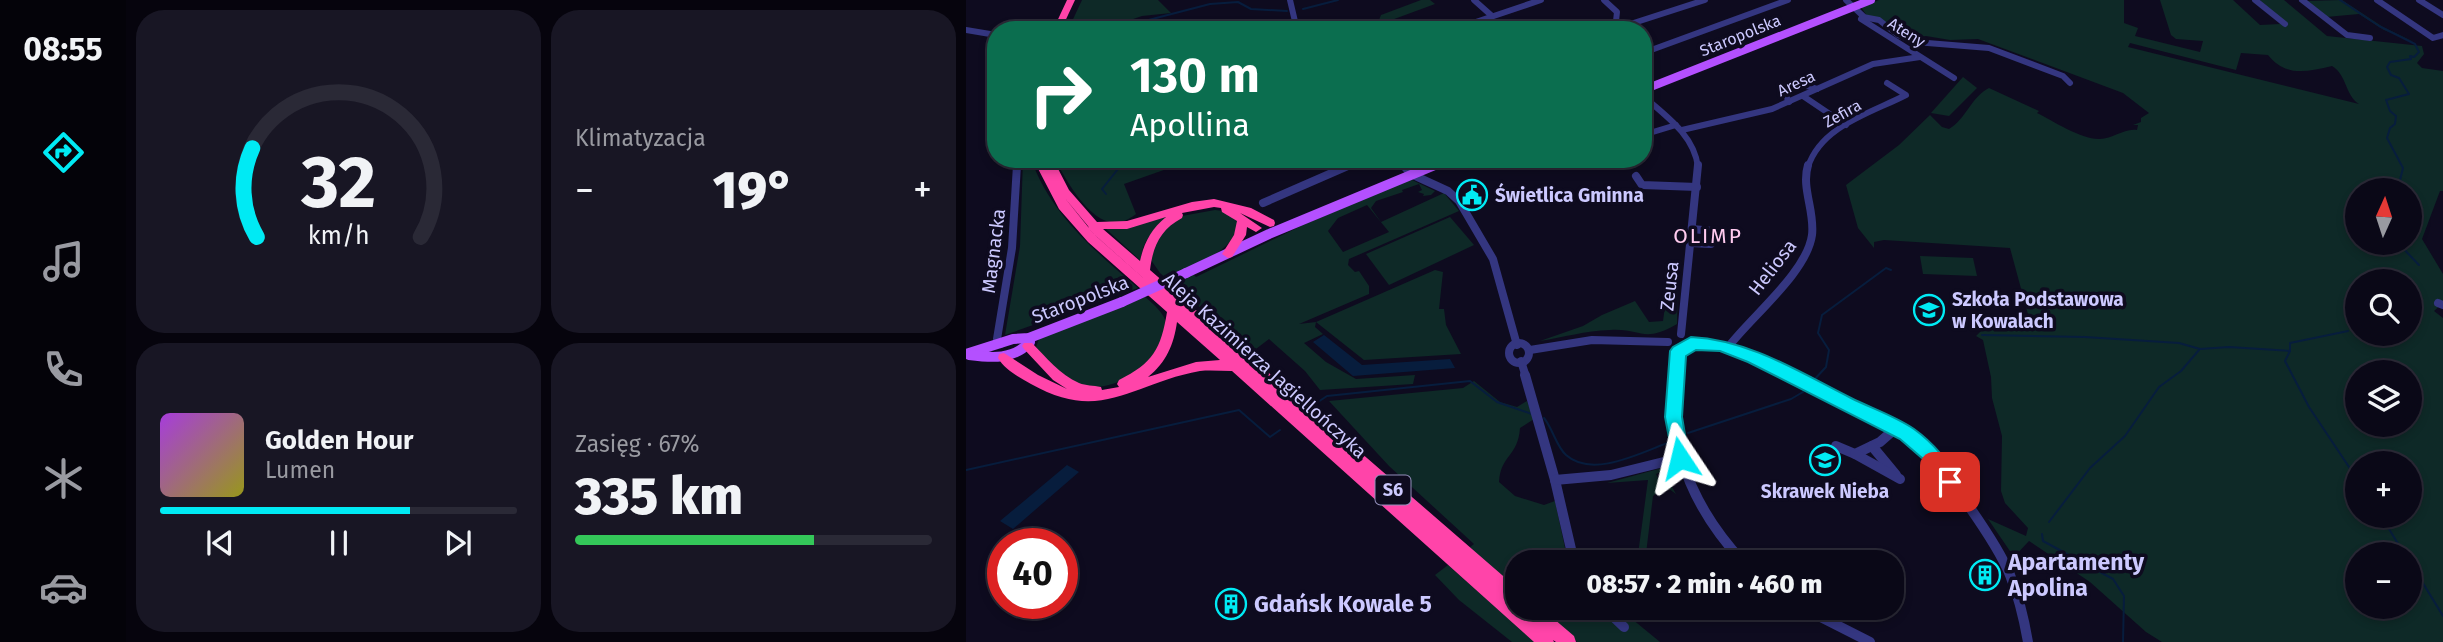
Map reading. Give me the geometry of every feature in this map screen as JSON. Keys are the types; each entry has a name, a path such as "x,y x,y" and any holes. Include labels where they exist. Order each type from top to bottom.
{"highway":[{"path":"1060,21 1071,0"},
{"path":"1068,21 1078,0"},
{"name":"Aleja Kazimierza Jagiellończyka","path":"1042,168 1052,190 1085,232 1546,642"},
{"name":"Aleja Kazimierza Jagiellończyka","path":"1053,168 1065,192 1093,226 1505,587"},
{"path":"1093,226 1127,225 1192,206 1214,203 1231,205 1263,217 1273,226"},
{"path":"1144,271 1149,241 1176,216 1218,207 1243,219 1256,233"},
{"path":"1228,254 1240,236 1243,219"},
{"path":"1028,342 1068,385 1089,391 1108,390 1144,373 1160,358 1169,341 1173,312"},
{"path":"1000,357 1023,374 1059,393 1079,398 1107,396 1198,367 1234,366"},
{"path":"1543,620 1568,642"}],"main road":[{"name":"Staropolska","path":"1652,86 1871,0"},
{"name":"Staropolska","path":"1028,342 1251,244 1256,233 1269,236 1273,226 1289,227 1427,168"},
{"path":"966,354 1013,338 1028,342"},
{"path":"966,354 1000,357 1028,342"},
{"path":"1000,357 996,351 1001,344"}],"street":[{"path":"1290,0 1295,21"},
{"path":"1474,0 1492,16"},
{"path":"1478,21 1541,0"},
{"path":"1606,2 1622,0"},
{"path":"1640,21 1706,0"},
{"path":"1652,51 1788,0"},
{"path":"1846,0 1852,8"},
{"path":"2255,0 2285,24"},
{"path":"2302,0 2347,35 2370,38"},
{"path":"2376,0 2433,38 2443,35"},
{"path":"2419,0 2443,15"},
{"path":"1606,2 1618,12 1616,21"},
{"name":"Ateny","path":"1852,8 1863,17 1861,19 1954,78"},
{"path":"1863,17 1879,20 1903,37 1920,43 1997,50 2063,76 2070,83"},
{"path":"966,30 987,34"},
{"name":"Aresa","path":"1652,133 1766,111 1873,64 1920,57"},
{"name":"Zefira","path":"1810,156 1822,141 1846,125 1906,95 1887,83"},
{"path":"1789,102 1785,94 1791,88 1802,85 1817,89"},
{"path":"1802,96 1846,125"},
{"name":"Zeusa","path":"1652,106 1679,128 1696,154 1697,187 1681,334"},
{"name":"Heliosa","path":"1729,346 1807,251 1813,225 1805,174 1810,156"},
{"name":"Magnacka","path":"1001,344 997,339 1012,248 1016,168"},
{"path":"1263,203 1343,168"},
{"path":"1406,168 1411,174 1448,191 1468,214 1493,258 1517,345"},
{"path":"1636,176 1642,185 1697,187"},
{"path":"1691,243 1712,244 1716,239 1713,231 1692,229"},
{"path":"1668,342 1672,336 1681,334 1688,337 1691,343"},
{"path":"1531,350 1529,357 1521,361 1513,361 1508,356 1509,349 1517,345 1525,345 1531,350 1592,340 1668,342"},
{"path":"1668,342 1671,348 1679,351 1687,349 1691,343"},
{"path":"1691,343 1729,346 1896,428 1930,454 2010,572 2023,611 2028,642"},
{"path":"1679,351 1673,417 1680,458 1692,490 1710,523 1733,550"},
{"path":"1521,361 1555,480 1570,550"},
{"path":"1855,454 1872,446 1896,428"},
{"path":"1836,446 1900,479 1872,446"},
{"path":"1555,480 1611,475 1680,458"},
{"path":"1617,620 1625,627"},
{"path":"1827,620 1870,642"}],"green space":[{"path":"1082,0 1158,0 1171,13 1142,16 1127,21 1072,21"},
{"path":"1421,0 1430,0 1435,4 1389,21 1379,21 1381,15"},
{"path":"1879,0 2124,0 2124,23 2138,28 2135,36 2200,52 2203,41 2176,39 2171,35 2160,0 2233,0 2260,25 2280,24 2260,0 2284,0 2327,36 2422,46 2424,54 2417,63 2422,68 2443,71 2443,191 2440,191 2422,239 2443,274 2443,303 2434,311 2443,318 2443,642 2162,642 2146,632 2090,582 2029,541 2014,557 1988,519 2026,536 2028,528 2005,503 2001,491 2002,436 1992,398 1991,377 1983,340 1976,336 1982,330 2032,329 2010,248 1884,240 1874,242 1874,248 1858,228 1846,185 1899,145 1930,115 1942,127 1949,129 1955,125 1978,96 1989,88 2039,111 2037,113 2068,129 2093,138 2105,139 2137,130 2138,125 2133,125 2141,122 2141,118 2149,113 2123,93 1978,39 1950,40 1926,36 1914,40 1867,16 1861,7","holes":["2130,43 2236,70 2241,53 2268,55 2289,70 2314,70 2332,66 2341,74 2351,96 2359,104 2128,47"]},
{"path":"2342,0 2383,27 2414,42 2384,30 2359,14 2326,17 2306,1"},
{"path":"1963,77 1977,88 1949,116 1931,113"},
{"path":"1023,168 1035,168 1062,215 1138,288 1005,335 1020,246"},
{"path":"1060,168 1169,168 1124,184 1136,214 1123,221 1110,222 1090,211"},
{"path":"1410,179 1435,191 1431,195 1423,196 1424,194 1418,192 1422,190 1419,184 1376,201 1371,208 1381,222 1444,193 1459,211 1349,259 1348,265 1355,272 1359,271 1369,286 1369,294 1299,324 1316,322 1315,327 1323,334 1304,343 1326,362 1356,379 1415,375 1413,384 1320,390 1305,371 1269,339 1252,352 1160,273 1151,260 1158,234 1182,216 1215,210 1223,211 1238,222 1227,245 1187,269 1196,277 1301,226","holes":["1367,205 1389,232 1343,252 1328,231 1338,218"]},
{"path":"1184,210 1155,230 1145,243 1141,261 1104,227"},
{"path":"1450,217 1474,245 1389,285 1366,254"},
{"path":"1920,256 1973,258 1977,276 1923,274"},
{"path":"1435,270 1443,272 1439,309 1444,309 1446,325 1461,354 1364,360 1316,322"},
{"path":"1670,270 1678,274 1677,324 1649,334 1610,330 1540,341 1583,326 1635,301 1649,322 1663,321"},
{"path":"1144,296 1164,317 1167,326 1166,340 1147,365 1116,383 1084,387 1070,382 1036,347 1039,339"},
{"path":"1474,381 1500,402 1517,407 1527,401 1534,419 1520,428 1516,445 1503,466 1499,482 1515,496 1544,505 1555,501 1565,550 1505,550 1505,580 1469,548 1474,544 1389,466 1329,401 1463,388"},
{"path":"1662,468 1664,471 1656,474 1658,478 1667,478 1676,494 1665,486 1653,496 1646,550 1639,550 1648,480 1607,483"},
{"path":"1448,565 1505,615 1505,620 1510,620 1535,642 1512,642 1459,600 1435,575"},
{"path":"1552,620 1633,620 1660,642 1577,642"}],"water":[{"path":"1324,335 1362,365 1450,359 1455,368 1353,376 1313,342"},
{"path":"1067,465 1079,472 1014,528 1000,521"}],"waterway":[{"path":"1303,9 1338,0"},
{"path":"2340,0 2379,26 2415,44 2419,52 2414,57 2410,56 2411,59 2390,62 2387,67 2391,75 2399,78 2409,94 2386,100 2390,111 2396,116 2395,124 2390,128 2387,138 2403,168 2400,178"},
{"path":"1145,21 1210,4 1238,2 1251,9 1287,11"},
{"path":"1106,194 1102,189 1119,168"},
{"path":"2410,256 2419,265"},
{"path":"1813,381 1826,367 1829,350 1818,333 1822,315 1886,268 1891,270"},
{"path":"2290,351 2290,343 2345,332"},
{"path":"1982,335 2085,337 2179,343 2200,349 2229,347 2290,351"},
{"path":"2049,522 2090,468 2125,436 2159,387 2181,371 2199,350"},
{"path":"2290,351 2285,361 2309,407 2345,461"},
{"path":"1312,406 1327,396 1470,381 1497,402 1532,414"},
{"path":"1688,433 1791,399 1803,392"},
{"path":"966,470 1239,410 1270,437 1280,430"},
{"path":"1544,418 1560,447 1577,462 1603,464 1618,461 1670,442"},
{"path":"2388,528 2397,542"},
{"path":"2042,534 2043,541 2113,579 2124,596 2123,642"},
{"path":"2422,582 2443,616"}],"place":[{"name":"Świetlica Gminna","path":"1472,195"},
{"name":"Szkoła Podstawowa w Kowalach","path":"1929,310"},
{"name":"Skrawek Nieba","path":"1825,460"},
{"name":"Apartamenty Apolina","path":"1985,575"},
{"name":"Gdańsk Kowale 5","path":"1231,604"}],"district":[{"name":"OLIMP","path":"1708,236"}],"route":[{"path":"1680,458 1673,417 1679,351 1687,349 1691,343 1721,345 1754,357 1907,434 1930,454 1950,482"}]}
